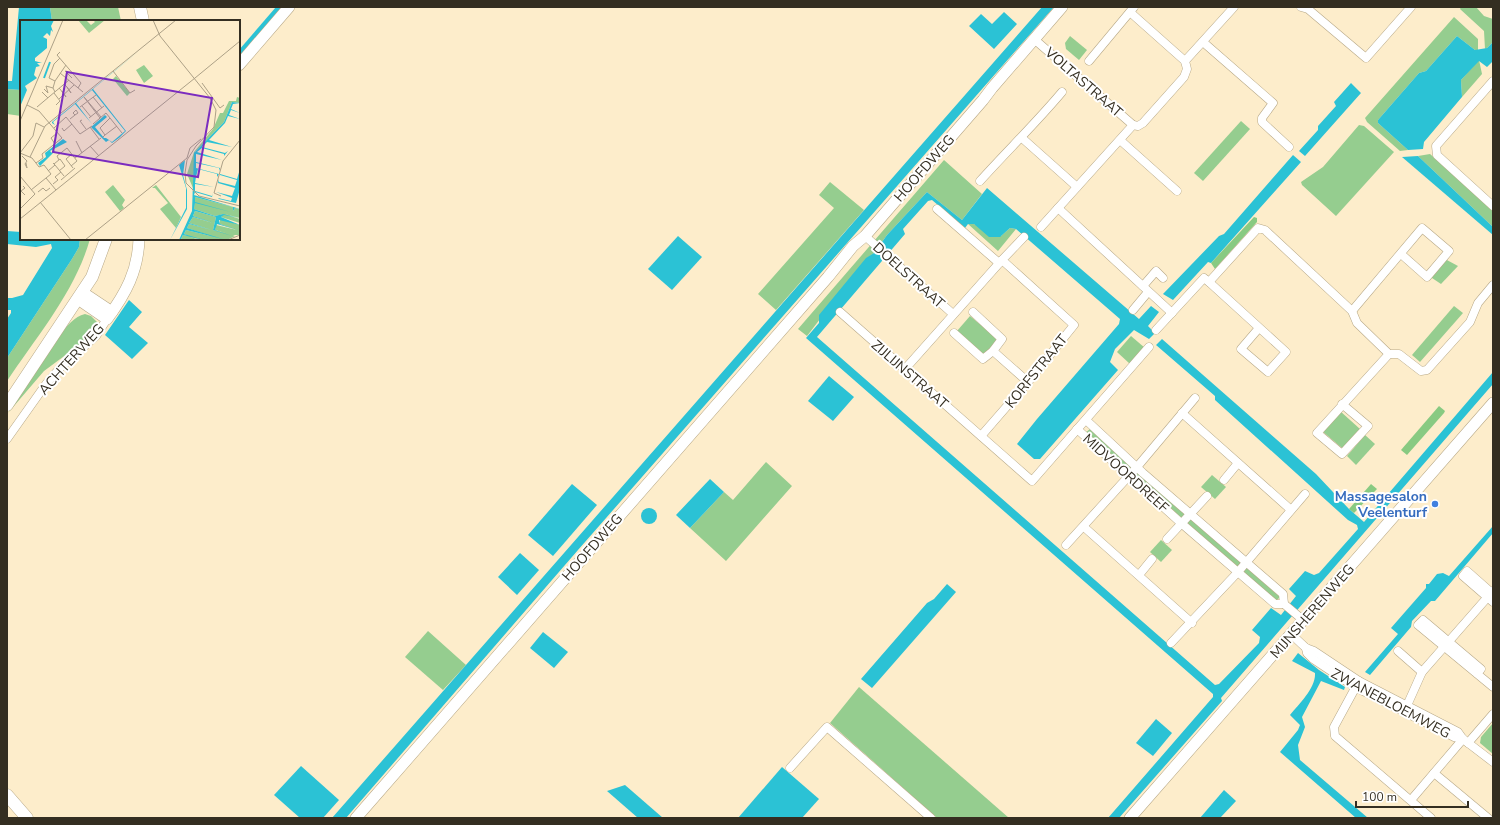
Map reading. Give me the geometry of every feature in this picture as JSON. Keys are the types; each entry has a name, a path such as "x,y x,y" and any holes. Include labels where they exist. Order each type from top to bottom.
{"main road":[{"path":"140,7 143,20"},
{"path":"240,64 288,7"},
{"name":"HOOFDWEG","path":"1037,41 1062,7"},
{"name":"HOOFDWEG","path":"356,818 828,277 853,246 865,236 992,88 1071,7"},
{"path":"7,405 53,337 62,330 74,313 80,296 92,277 106,240"},
{"name":"ACHTERWEG","path":"80,296 110,316 135,271 139,240"},
{"name":"MIJNSHERENWEG","path":"1130,818 1291,634 1301,618 1493,403"},
{"path":"7,795 28,818"},
{"path":"7,805 22,818"}],"street":[{"path":"1185,61 1234,7"},
{"path":"1306,8 1366,58 1411,7"},
{"path":"1041,227 1133,125 1138,126 1143,123 1184,77 1187,69 1185,61 1133,10 1089,61"},
{"name":"VOLTASTRAAT","path":"1037,41 1133,125"},
{"path":"1203,42 1273,103 1262,118 1262,122 1289,147"},
{"path":"1492,83 1436,146 1435,151 1436,155 1492,201"},
{"path":"980,181 1012,145 1022,138 1062,92"},
{"path":"1022,138 1077,187"},
{"path":"1120,140 1177,191"},
{"path":"1058,208 1172,313"},
{"name":"KORFSTRAAT","path":"937,209 1074,325 1028,382 981,436"},
{"path":"1208,282 1258,228 1270,235 1352,312 1357,323 1389,354 1399,354 1421,371 1427,370 1470,322 1478,304 1493,285"},
{"path":"1352,312 1422,228 1449,251 1427,277 1401,254"},
{"name":"DOELSTRAAT","path":"865,236 953,314"},
{"path":"905,369 1024,237"},
{"path":"1132,310 1156,271 1163,278"},
{"path":"1156,330 1204,278 1286,352 1268,372 1241,348 1259,328"},
{"name":"ZIJLIJNSTRAAT","path":"840,312 1032,481 1077,429"},
{"path":"954,333 984,359 993,351 1002,339 973,312"},
{"name":"ACHTERWEG","path":"7,439 46,384 61,367 96,336 110,316"},
{"path":"1086,420 1149,348"},
{"path":"993,351 1028,382"},
{"path":"1342,404 1368,426 1342,454 1317,432 1342,404 1389,354"},
{"path":"1066,545 1137,467 1195,398"},
{"path":"1182,413 1290,509"},
{"name":"MIDVOORDREEF","path":"1285,604 1274,604 1181,524 1077,429 1086,420 1137,467 1247,561 1283,594 1285,604 1301,618"},
{"path":"1224,480 1238,463"},
{"path":"1171,643 1192,623 1238,572 1304,494"},
{"name":"MIDVOORDREEF","path":"1167,539 1207,496"},
{"path":"1084,527 1192,623"},
{"path":"1139,575 1152,559"},
{"path":"1406,708 1422,672 1492,595"},
{"name":"ZWANEBLOEMWEG","path":"1291,634 1306,648 1314,650 1357,684 1458,732 1465,741 1493,762"},
{"path":"1446,644 1477,674 1493,687"},
{"path":"1398,651 1422,672"},
{"path":"1357,684 1334,727 1335,736 1431,818"},
{"path":"1411,800 1434,773 1493,714"},
{"path":"790,768 827,727 931,818"},
{"path":"1434,773 1488,818"}],"green space":[{"path":"50,7 118,7 121,20 52,20"},
{"path":"1461,7 1476,7 1484,16 1493,19 1493,42 1487,48 1485,49 1484,31 1460,9"},
{"path":"1454,17 1478,39 1478,50 1475,50 1457,36 1426,71 1419,73 1378,120 1378,123 1408,150 1400,151 1367,122 1365,118"},
{"path":"1070,36 1087,50 1079,60 1066,49 1065,43"},
{"path":"1479,60 1482,74 1462,97 1461,80"},
{"path":"7,89 20,90 20,116 7,114"},
{"path":"1241,121 1250,129 1203,181 1194,173"},
{"path":"1359,125 1364,126 1394,152 1336,216 1302,185 1301,182 1323,167"},
{"path":"1430,154 1490,206 1493,213 1493,227 1418,156"},
{"path":"944,160 982,194 962,220 927,192 887,235 874,253 866,259 807,336 798,329"},
{"path":"830,182 864,210 776,310 758,294 834,208 819,195"},
{"path":"1254,217 1257,218 1257,222 1215,269 1211,263"},
{"path":"968,224 974,224 1001,236 1010,228 1016,229 998,251"},
{"path":"80,240 90,240 75,277 65,295 7,381 7,358 79,247"},
{"path":"1445,259 1458,266 1441,284 1429,276"},
{"path":"1454,306 1463,313 1420,362 1412,355"},
{"path":"85,314 91,316 99,324 90,337 44,371 8,413 61,333 74,319"},
{"path":"970,316 998,339 984,355 957,331"},
{"path":"1131,336 1145,348 1130,364 1117,352"},
{"path":"1439,406 1445,411 1444,413 1407,455 1401,450"},
{"path":"1340,411 1360,429 1342,448 1322,431"},
{"path":"1090,429 1280,597 1276,601 1085,433"},
{"path":"1365,435 1375,444 1356,465 1347,456"},
{"path":"766,462 792,486 726,561 690,528 724,492 733,500"},
{"path":"1212,475 1226,487 1215,499 1201,487"},
{"path":"1371,484 1377,489 1354,513 1349,509"},
{"path":"1161,540 1172,550 1161,562 1150,552"},
{"path":"428,631 466,665 443,690 405,657"},
{"path":"859,687 1009,818 937,818 830,723"},
{"path":"1493,723 1493,754 1480,743 1481,737"}],"water":[{"path":"19,7 50,7 52,20 20,20 20,90 7,89 7,81 12,81"},
{"path":"276,7 283,7 240,57 240,49"},
{"path":"1042,7 1054,7 578,550 346,818 332,818"},
{"path":"1004,12 1017,24 994,49 969,26 981,14 992,24"},
{"path":"1457,36 1475,50 1487,48 1493,42 1493,61 1487,67 1479,61 1461,80 1462,97 1424,142 1423,149 1408,150 1378,123 1378,120 1419,73 1426,71"},
{"path":"1351,83 1361,93 1305,156 1299,151 1318,130 1318,126 1336,106 1334,102"},
{"path":"1293,155 1301,162 1211,263 1208,262 1173,300 1163,294 1219,236 1224,234"},
{"path":"1418,156 1493,227 1493,235 1402,157"},
{"path":"987,188 1139,319 1151,306 1159,312 1148,326 1155,333 1149,339 1134,330 1115,349 1110,362 1118,370 1040,459 1034,459 1017,444 1119,324 1120,319 1016,229 1010,228 1000,237 989,237 974,224 968,224 965,228 932,200 928,201 903,229 905,234 817,337 1215,685 1219,684 1259,643 1260,637 1252,630 1271,608 1281,615 1296,596 1289,589 1305,571 1314,575 1319,573 1358,529 1357,525 1348,520 1215,400 1215,396 1156,345 1162,339 1316,474 1349,509 1364,522 1493,372 1493,384 1221,698 1222,701 1119,818 1108,818 1213,697 1213,694 806,338 819,323 819,315 866,258 874,253 887,235 927,192 962,220"},
{"path":"7,231 20,232 20,240 80,240 79,247 72,259 7,358 7,319 11,313 11,310 7,310 7,298 23,295 52,248 51,244 36,247 7,244"},
{"path":"678,236 702,257 672,290 648,269"},
{"path":"129,300 142,312 129,327 148,343 132,359 105,335"},
{"path":"829,376 854,397 833,421 808,401"},
{"path":"710,479 724,492 690,528 676,515"},
{"path":"572,484 597,505 553,556 528,535"},
{"path":"649,508 656,513 657,516 652,523 649,524 642,519 641,516 646,509"},
{"path":"1493,526 1493,533 1435,601 1431,601 1412,621 1411,627 1370,675 1365,672 1398,634 1391,628 1426,588 1426,584 1429,584 1437,574 1443,573 1449,576"},
{"path":"520,553 539,570 517,595 498,577"},
{"path":"947,584 956,592 872,688 861,679 927,603 934,599"},
{"path":"543,632 568,652 554,668 530,648"},
{"path":"1298,653 1319,670 1345,687 1344,690 1321,681 1302,717 1305,727 1298,745 1300,760 1368,818 1356,818 1280,752 1298,730 1300,725 1290,715 1306,696 1315,679 1315,673 1292,661"},
{"path":"1156,719 1172,733 1153,756 1136,743"},
{"path":"301,766 339,800 323,818 300,818 274,795"},
{"path":"782,767 819,799 802,818 738,818"},
{"path":"625,785 663,818 638,818 607,791"},
{"path":"1224,790 1236,801 1220,818 1200,818"}],"place":[{"name":"Massagesalon Veelenturf","path":"1435,504"}]}
